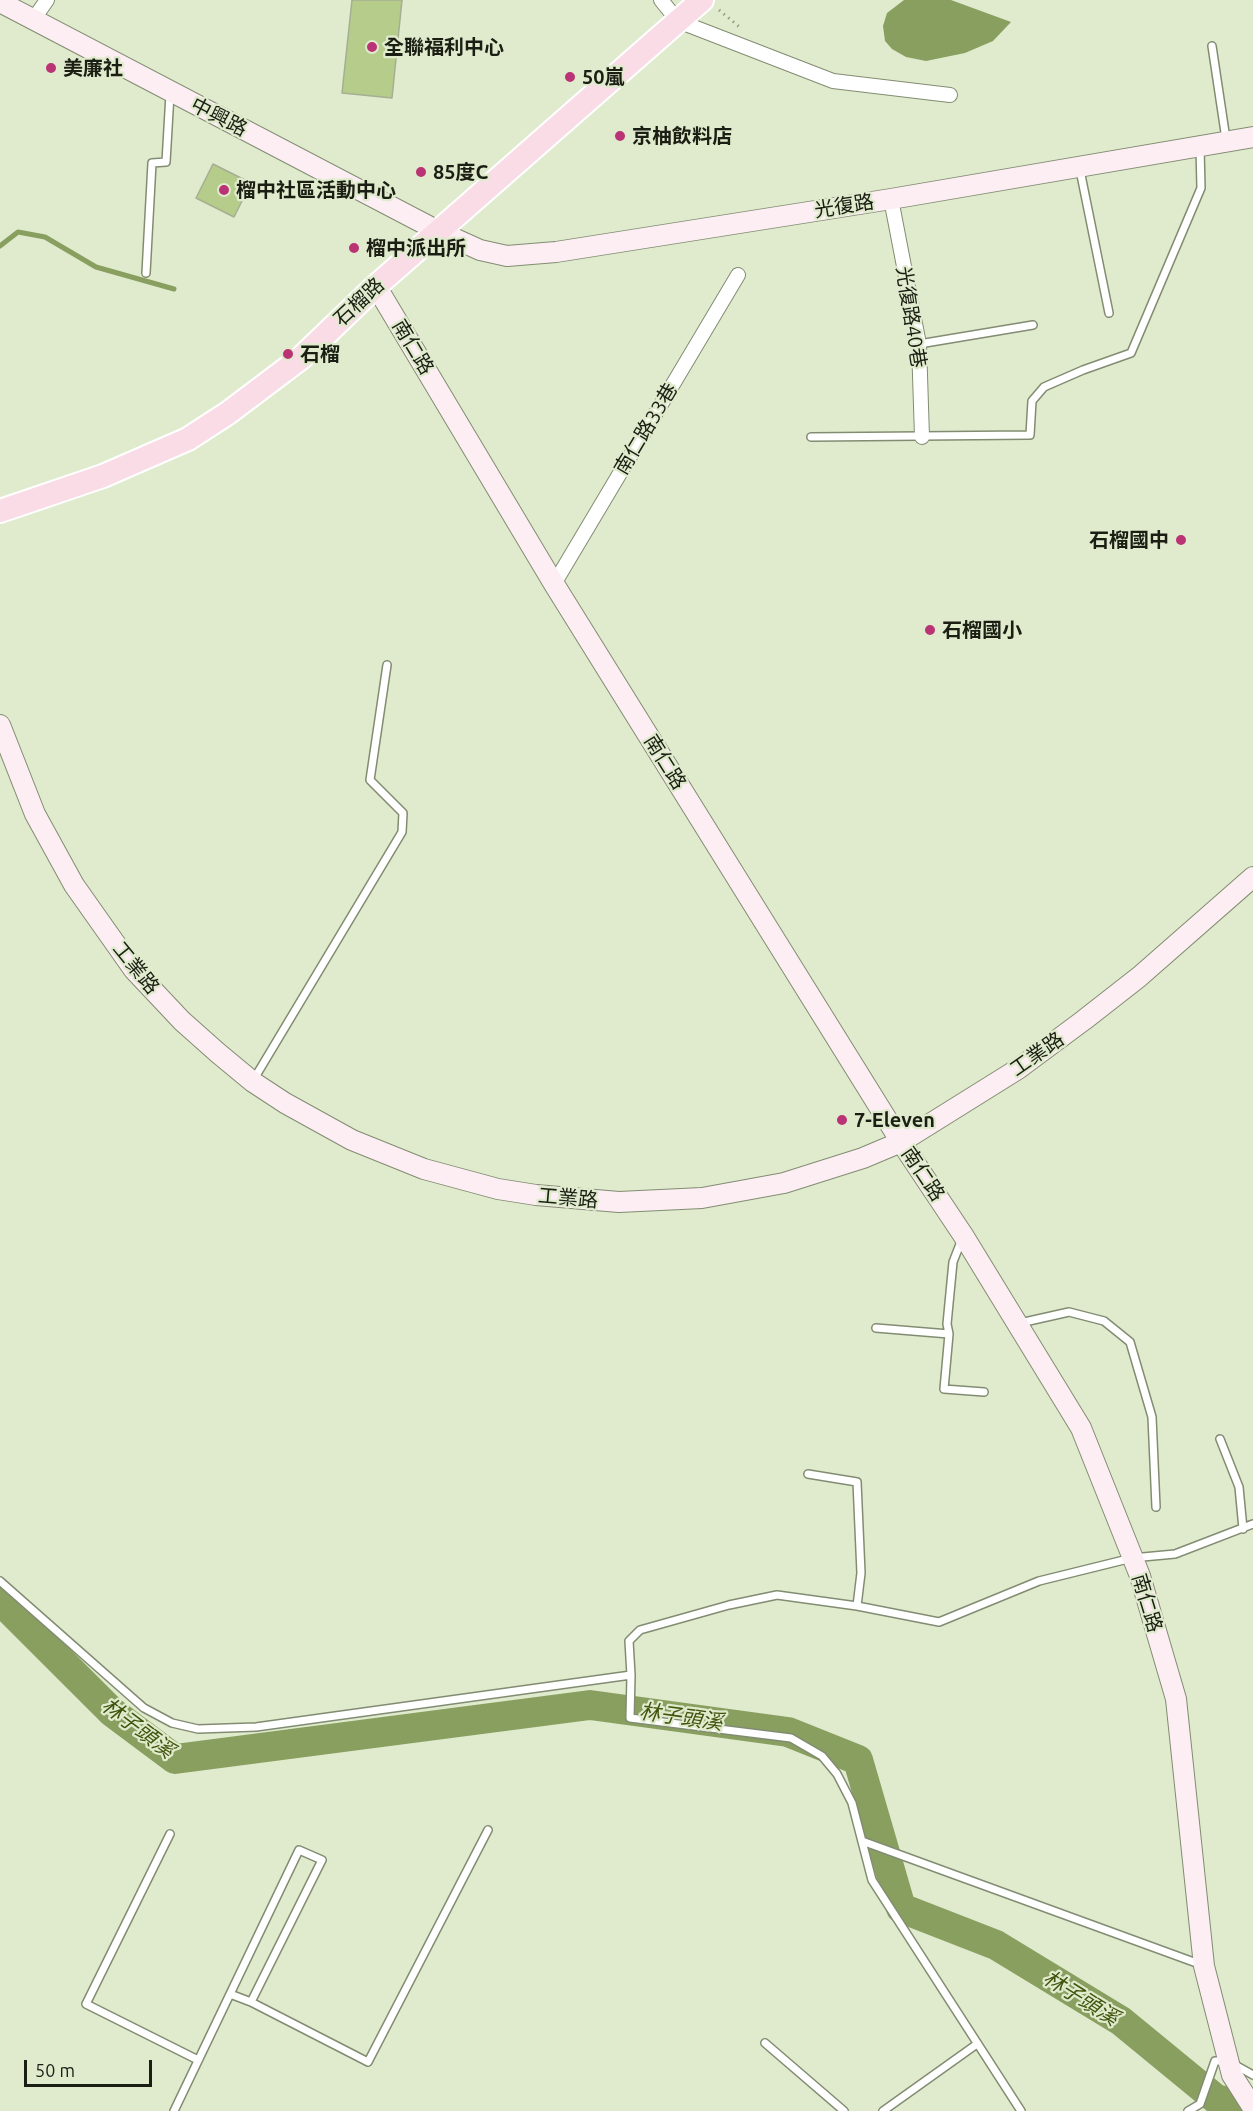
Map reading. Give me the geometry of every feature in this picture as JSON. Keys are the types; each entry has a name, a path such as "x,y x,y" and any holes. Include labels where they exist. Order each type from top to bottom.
{"main road":[{"name":"石榴路","path":"0,511 103,476 188,439 228,413 301,358 376,286 678,21 708,3"}],"street":[{"path":"33,20 47,0"},
{"path":"661,0 678,21 833,81 950,95"},
{"name":"中興路","path":"0,2 438,231"},
{"name":"光復路","path":"438,231 480,250 507,256 556,252 891,199 1253,137"},
{"name":"光復路40巷","path":"891,199 919,344 922,437"},
{"name":"南仁路33巷","path":"554,584 738,275"},
{"name":"南仁路","path":"376,286 554,584 901,1142 963,1235 1081,1428 1140,1576 1176,1699 1204,1966 1230,2068 1252,2107"},
{"name":"工業路","path":"0,725 35,814 74,885 134,970 182,1021 253,1082 293,1108 352,1140 424,1169 498,1189 577,1200 660,1201 743,1192 824,1172 901,1142 1018,1069 1084,1020 1139,977 1253,877"}],"lane":[{"path":"1212,46 1226,141"},
{"path":"146,273 152,163 166,162 170,92"},
{"path":"811,437 1030,435 1032,401 1044,387 1131,352 1201,188 1200,146"},
{"path":"1080,167 1109,313"},
{"path":"919,344 1033,325"},
{"path":"253,1082 402,832 403,813 370,780 387,665"},
{"path":"963,1235 953,1262 944,1389 984,1392"},
{"path":"1018,1324 1069,1312 1104,1321 1130,1342 1152,1417 1156,1507"},
{"path":"876,1328 949,1334"},
{"path":"1220,1439 1239,1487 1243,1528"},
{"path":"808,1474 857,1482 861,1573 857,1606"},
{"path":"1021,2111 872,1881 852,1803 837,1774 822,1756 791,1738 630,1718 632,1675 629,1641 640,1630 729,1605 777,1595 857,1606 939,1622 1039,1581 1132,1558 1175,1554 1253,1524"},
{"path":"0,1581 144,1708 172,1723 198,1729 255,1726 632,1675"},
{"path":"230,1994 252,2002 368,2062 488,1830"},
{"path":"170,1834 86,2004 198,2060"},
{"path":"862,1841 1204,1966"},
{"path":"174,2111 299,1850 322,1860 252,2002"},
{"path":"765,2043 844,2111"},
{"path":"883,2111 977,2044"},
{"path":"1188,2111 1200,2104 1215,2061 1253,2075"}],"path":[{"path":"708,3 745,31"}],"shaded area":[{"path":"904,0 951,0 1011,22 993,41 965,53 926,61 906,57 892,49 885,41 883,26 887,13"}],"building":[{"name":"全聯福利中心","path":"352,0 402,0 392,98 342,93"},
{"name":"榴中社區活動中心","path":"213,164 251,183 234,217 196,198"}],"waterway":[{"path":"0,246 18,232 45,237 96,267 174,289"},
{"name":"林子頭溪","path":"0,1600 112,1712 175,1759 590,1705 788,1732 858,1760 901,1908 996,1945 1121,2021 1216,2099 1253,2109"}],"place":[{"name":"全聯福利中心","path":"372,47"},
{"name":"美廉社","path":"51,68"},
{"name":"50嵐","path":"570,77"},
{"name":"京柚飲料店","path":"620,136"},
{"name":"85度C","path":"421,172"},
{"name":"榴中社區活動中心","path":"224,190"},
{"name":"榴中派出所","path":"354,248"},
{"name":"石榴","path":"288,354"},
{"name":"石榴國中","path":"1181,540"},
{"name":"石榴國小","path":"930,630"},
{"name":"7-Eleven","path":"842,1120"}]}
